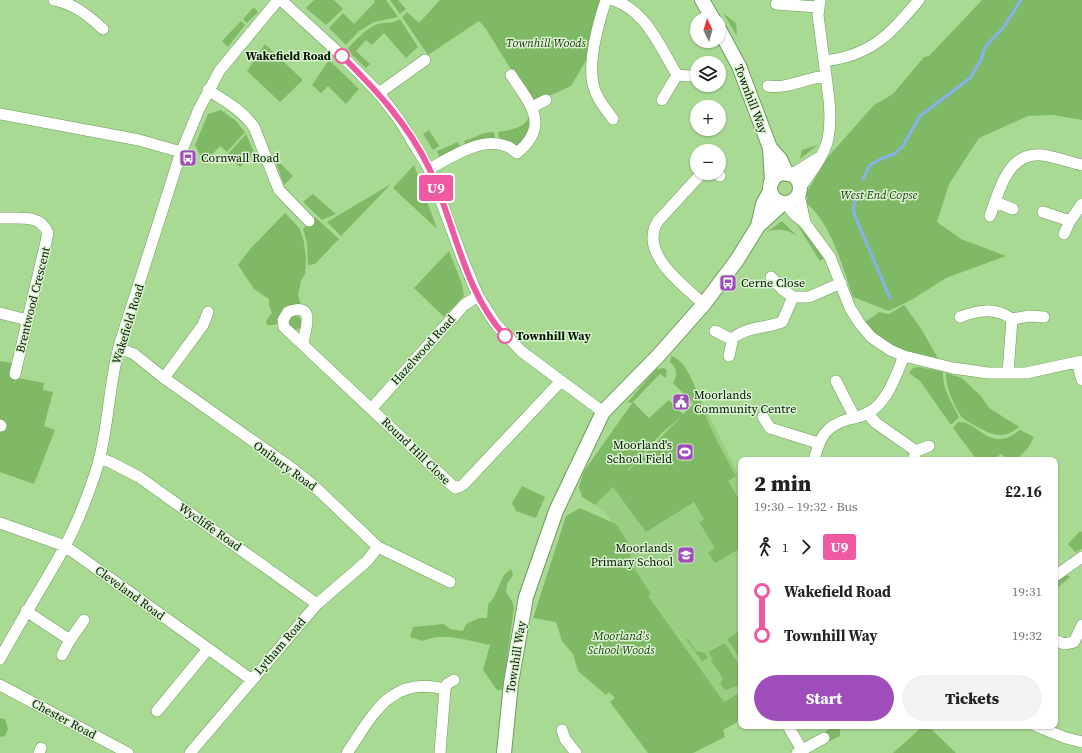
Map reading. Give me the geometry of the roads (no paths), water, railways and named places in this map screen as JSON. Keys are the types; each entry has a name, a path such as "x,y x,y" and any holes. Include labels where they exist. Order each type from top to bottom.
{"street":[{"path":"54,0 60,1 85,13 104,29"},
{"path":"280,0 340,54 379,93 400,121 429,169 478,296 495,323 512,343 560,382 603,412"},
{"name":"Wakefield Road","path":"0,659 65,546 89,490 100,458 119,348 181,152 208,90 220,70 280,0"},
{"path":"606,0 599,23 592,66 593,84 598,98 613,119"},
{"path":"614,0 626,4 645,21 676,76"},
{"path":"702,0 709,12"},
{"path":"824,61 844,58 862,51 882,39 919,0"},
{"path":"776,4 819,4 829,116 828,139 794,200 784,203"},
{"name":"Townhill Way","path":"726,42 739,66 770,148 771,186 763,204 758,226"},
{"path":"379,93 425,60"},
{"path":"429,169 455,155 491,144 506,146 517,153 527,144 534,133 536,121 532,107 511,75"},
{"path":"676,76 688,76"},
{"path":"662,100 676,76"},
{"path":"768,86 784,87 808,78 826,76"},
{"path":"208,90 236,107 250,121 278,190 309,221"},
{"path":"532,107 546,100"},
{"path":"0,114 139,140 181,152"},
{"name":"Townhill Way","path":"770,148 780,159 789,174"},
{"path":"990,216 1010,168 1026,157 1042,155 1082,165"},
{"path":"818,158 789,174 778,175 771,186 775,199 784,203 805,223 830,257 850,308 867,333 890,350 904,356 970,371 1008,373 1044,370 1080,361 1082,380"},
{"path":"789,174 797,180 805,223"},
{"path":"696,180 658,221 652,235 653,244 667,269 680,284 704,304"},
{"path":"995,202 1013,209"},
{"name":"Townhill Way","path":"504,753 511,683 526,597 556,512 603,412 658,356 704,304 737,260 758,226 784,203"},
{"path":"1064,234 1070,221 1082,204"},
{"path":"1042,212 1070,221"},
{"name":"Brentwood Crescent","path":"0,218 34,219 44,225 48,233 15,374"},
{"path":"771,277 782,289 793,297 809,297 841,283"},
{"name":"Hazelwood Road","path":"372,408 464,305 478,296"},
{"path":"731,339 740,332 750,328 768,327 782,322 793,297"},
{"path":"960,317 981,311 1002,312 1012,319 1029,316 1044,317"},
{"path":"164,378 203,325 208,312"},
{"path":"0,313 27,320"},
{"path":"1008,373 1012,319"},
{"path":"715,331 731,339"},
{"path":"729,356 732,342 731,339"},
{"name":"Round Hill Close","path":"303,343 455,488 463,485 560,382"},
{"name":"Onibury Road","path":"119,348 134,354 164,378 312,484 378,547 450,582"},
{"path":"815,457 818,443 827,429 836,423 867,413 880,403 904,356"},
{"path":"836,381 855,418"},
{"path":"867,413 876,423 915,456 929,446"},
{"path":"762,417 770,428 818,443"},
{"name":"Wycliffe Road","path":"100,458 139,477 317,604"},
{"name":"Cleveland Road","path":"0,523 65,546 252,680"},
{"name":"Lytham Road","path":"190,753 317,604 367,561 378,547"},
{"path":"1058,574 1082,557"},
{"path":"26,612 70,640"},
{"path":"62,655 70,640 84,620"},
{"path":"1058,641 1064,644 1074,642 1082,625"},
{"path":"156,711 208,649"},
{"path":"440,753 445,690 447,684 454,680"},
{"name":"Chester Road","path":"0,685 128,753"},
{"path":"346,753 381,704 391,695 401,691 427,686 445,690"},
{"path":"789,729 800,752 824,738"},
{"path":"1044,729 1066,738 1082,742"},
{"path":"562,730 565,739 576,753"}],"waterway":[{"path":"863,179 870,165 894,154 903,146 920,116 970,78 981,60 985,47 1003,28 1021,0"},
{"path":"856,198 853,209 855,216 890,298"}],"place":[{"name":"Wakefield Road","path":"342,56"},
{"name":"Cornwall Road","path":"188,158"},
{"name":"Cerne Close","path":"728,283"},
{"name":"Townhill Way","path":"505,336"},
{"name":"Moorlands Community Centre","path":"681,402"},
{"name":"Moorland's School Field","path":"685,452"},
{"name":"Moorlands Primary School","path":"686,555"}],"park label":[{"name":"Townhill Woods","path":"546,43"},
{"name":"West End Copse","path":"879,195"},
{"name":"Moorland's School Woods","path":"621,643"}]}
